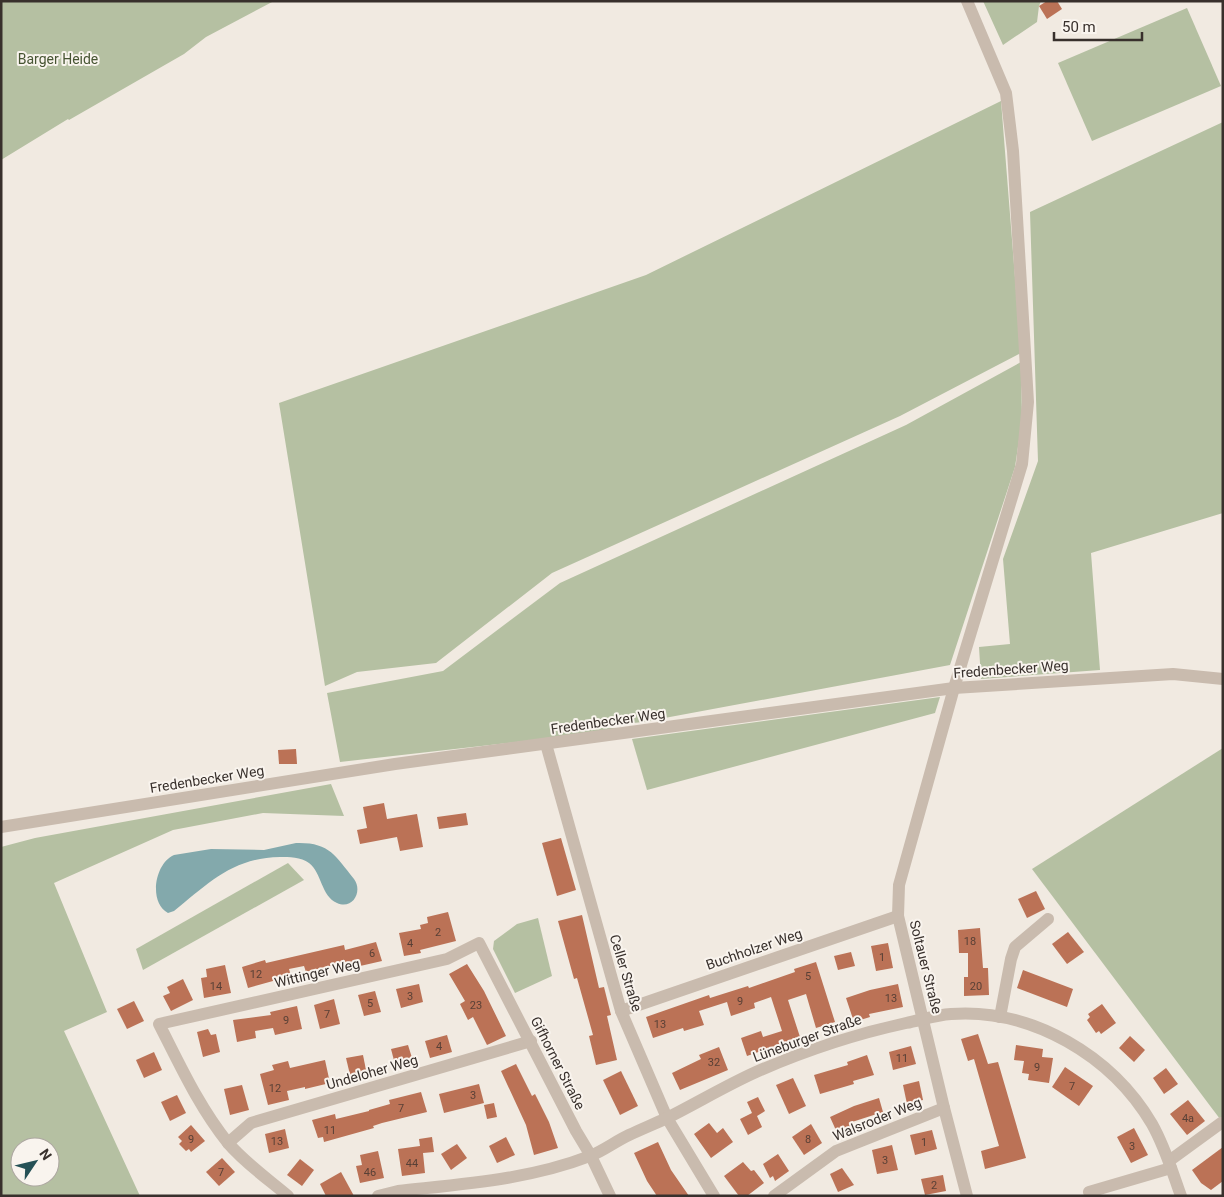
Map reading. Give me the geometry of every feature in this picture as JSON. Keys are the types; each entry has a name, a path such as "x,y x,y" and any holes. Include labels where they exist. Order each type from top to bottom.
{"street":[{"name":"Soltauer Straße","path":"967,1 1006,93 1013,152 1028,402 1022,464 954,688 899,885 898,916 944,1108 968,1196"},
{"name":"Fredenbecker Weg","path":"1,826 376,767 954,688 1173,674 1223,679"},
{"name":"Celler Straße","path":"546,744 621,1011 667,1118 714,1196"},
{"name":"Buchholzer Weg","path":"621,1011 898,916"},
{"path":"1000,1018 1010,959 1015,947 1048,919"},
{"name":"Wittinger Weg","path":"228,1143 195,1095 159,1024 447,959 479,943"},
{"name":"Gifhorner Straße","path":"479,943 576,1131 591,1156 610,1196"},
{"name":"Lüneburger Straße","path":"378,1196 398,1191 446,1191 529,1175 591,1156 756,1072 793,1057 866,1032 952,1014 1000,1018 1024,1023 1060,1038 1102,1065 1128,1091 1143,1110 1159,1138 1181,1196"},
{"name":"Undeloher Weg","path":"228,1143 251,1123 531,1041"},
{"name":"Walsroder Weg","path":"774,1196 836,1151 944,1108"},
{"path":"1089,1192 1170,1164 1220,1123"},
{"path":"228,1143 246,1161 288,1196"}],"green space":[{"name":"Barger Heide","path":"1,1 274,1 206,37 184,54 68,119 1,160"},
{"path":"983,1 1041,1 1037,22 1003,45"},
{"path":"1187,8 1221,86 1092,141 1058,63"},
{"path":"1001,101 1021,353 900,416 552,573 436,663 357,672 325,686 279,403 646,275"},
{"path":"1223,122 1223,513 1091,553 1100,670 981,679 979,647 1010,644 1003,559 1038,461 1030,212"},
{"path":"1021,362 1022,420 1015,467 950,665 643,722 584,728 641,728 340,762 327,693 443,671 560,583 906,425"},
{"path":"940,697 935,713 647,790 632,739"},
{"path":"1223,748 1223,1123 1032,869"},
{"path":"331,784 344,816 263,813 173,830 54,883 107,1012 64,1031 140,1196 1,1196 1,847 35,838"},
{"path":"288,863 304,880 143,970 136,949"},
{"path":"538,918 552,976 515,993 493,949 494,941 517,924"}],"water":[{"path":"296,843 316,845 324,848 336,857 357,884 357,894 352,902 343,904 332,900 313,867 306,861 291,857 263,858 235,867 210,882 174,911 168,913 162,908 158,900 156,883 158,874 167,859 174,855 211,849 264,850"}],"building":[{"path":"1047,1 1057,1 1062,9 1047,19 1039,6"},
{"path":"296,749 297,764 279,764 278,750"},
{"path":"384,803 387,819 417,814 423,847 400,851 397,837 360,844 357,830 367,828 363,807"},
{"path":"466,813 468,825 439,829 437,817"},
{"path":"561,838 576,890 557,896 542,843"},
{"path":"1036,891 1045,909 1027,918 1018,899"},
{"path":"448,912 456,941 420,950 421,953 404,956 399,933 421,929 420,925 428,923 427,917"},
{"path":"582,915 599,988 604,987 611,1015 607,1016 617,1060 596,1065 589,1036 593,1035 577,978 574,979 558,921"},
{"path":"980,928 983,968 988,968 989,995 964,996 964,977 968,977 968,953 959,953 958,930"},
{"path":"1068,932 1084,952 1067,964 1052,944"},
{"path":"376,942 382,961 347,969 346,962 306,972 304,966 289,969 291,976 248,988 242,967 265,960 266,963 344,945 345,950"},
{"path":"888,943 893,968 876,971 871,946"},
{"path":"851,952 855,966 838,970 834,956"},
{"path":"816,962 835,1022 816,1028 806,994 788,1000 800,1037 747,1056 741,1038 761,1031 763,1037 782,1031 771,997 754,1003 755,1008 731,1016 727,1002 699,1011 704,1025 684,1031 683,1028 653,1038 646,1017 709,995 710,998 748,986 749,988 795,972 794,969"},
{"path":"467,964 484,991 506,1036 487,1045 473,1017 468,1020 460,1004 465,1001 449,974"},
{"path":"225,965 231,993 204,998 201,978 207,977 206,969"},
{"path":"1023,970 1073,989 1067,1007 1017,988"},
{"path":"183,979 193,1000 171,1011 163,996 170,993 167,987"},
{"path":"419,984 423,1002 401,1008 396,989"},
{"path":"898,984 903,1007 869,1014 870,1017 854,1022 846,998"},
{"path":"375,991 381,1012 364,1016 358,995"},
{"path":"334,999 340,1024 320,1029 314,1005"},
{"path":"134,1001 144,1021 127,1029 117,1009"},
{"path":"1102,1004 1116,1023 1101,1034 1099,1031 1096,1033 1087,1020 1090,1017 1088,1014"},
{"path":"297,1006 302,1029 275,1035 273,1028 255,1031 256,1038 237,1042 233,1020 271,1015 270,1012"},
{"path":"208,1029 211,1035 216,1034 220,1052 203,1057 197,1032"},
{"path":"978,1034 988,1064 998,1062 1026,1158 985,1169 981,1151 999,1146 974,1059 968,1061 961,1039"},
{"path":"447,1035 452,1052 430,1058 425,1041"},
{"path":"1130,1036 1145,1050 1134,1062 1119,1048"},
{"path":"408,1045 413,1061 396,1068 391,1049"},
{"path":"1016,1045 1043,1049 1042,1057 1053,1058 1049,1083 1028,1080 1029,1074 1022,1073 1024,1061 1014,1060"},
{"path":"911,1046 916,1064 893,1070 889,1052"},
{"path":"719,1047 728,1070 680,1090 672,1073 701,1059 699,1055"},
{"path":"154,1052 162,1070 144,1078 136,1060"},
{"path":"363,1055 367,1075 351,1079 346,1058"},
{"path":"867,1055 874,1075 853,1081 854,1084 820,1094 814,1075 848,1065 847,1062"},
{"path":"325,1060 330,1083 287,1091 289,1100 268,1105 260,1074 274,1070 272,1065 288,1061 290,1068"},
{"path":"516,1064 532,1096 535,1094 549,1122 558,1148 534,1155 526,1125 501,1071"},
{"path":"1065,1067 1093,1086 1079,1106 1052,1087"},
{"path":"1166,1068 1178,1084 1164,1094 1153,1078"},
{"path":"621,1071 638,1106 620,1115 603,1080"},
{"path":"793,1078 806,1106 789,1114 776,1085"},
{"path":"919,1081 923,1100 907,1104 903,1085"},
{"path":"479,1084 484,1103 444,1113 439,1094"},
{"path":"242,1085 249,1110 230,1115 224,1089"},
{"path":"421,1092 427,1112 382,1123 373,1126 374,1128 324,1142 323,1137 318,1138 312,1120 335,1114 336,1119 369,1111 390,1104 389,1100"},
{"path":"177,1095 186,1113 170,1121 161,1102"},
{"path":"758,1097 765,1111 757,1116 762,1127 748,1135 740,1119 752,1113 747,1102"},
{"path":"879,1098 883,1112 852,1122 855,1129 839,1137 830,1117 854,1106"},
{"path":"1188,1100 1205,1121 1187,1135 1170,1114"},
{"path":"494,1103 497,1117 487,1119 484,1105"},
{"path":"709,1123 717,1133 723,1128 733,1142 711,1158 694,1134"},
{"path":"811,1124 822,1143 804,1155 792,1137"},
{"path":"191,1125 205,1141 191,1152 189,1149 186,1151 179,1144 182,1141 178,1137"},
{"path":"1134,1128 1148,1155 1131,1163 1117,1137"},
{"path":"285,1129 289,1148 269,1153 265,1134"},
{"path":"932,1130 937,1149 915,1155 910,1135"},
{"path":"432,1137 434,1152 423,1153 425,1173 402,1176 398,1149 420,1146 419,1139"},
{"path":"506,1137 515,1155 497,1163 489,1146"},
{"path":"658,1142 671,1170 689,1196 657,1196 647,1181 634,1153"},
{"path":"457,1144 467,1158 451,1170 441,1154"},
{"path":"892,1145 898,1170 877,1174 872,1150"},
{"path":"1223,1147 1223,1181 1211,1190 1201,1183 1192,1170"},
{"path":"378,1151 384,1178 360,1183 356,1166 362,1165 360,1155"},
{"path":"778,1154 789,1171 775,1181 773,1176 770,1178 763,1164"},
{"path":"222,1158 235,1172 219,1186 206,1172"},
{"path":"300,1159 314,1170 302,1186 287,1175"},
{"path":"743,1162 751,1171 754,1170 764,1183 747,1196 739,1196 724,1176"},
{"path":"842,1168 854,1185 838,1192 830,1174"},
{"path":"341,1172 354,1196 326,1196 320,1184"},
{"path":"943,1175 946,1191 925,1195 921,1179"}]}
